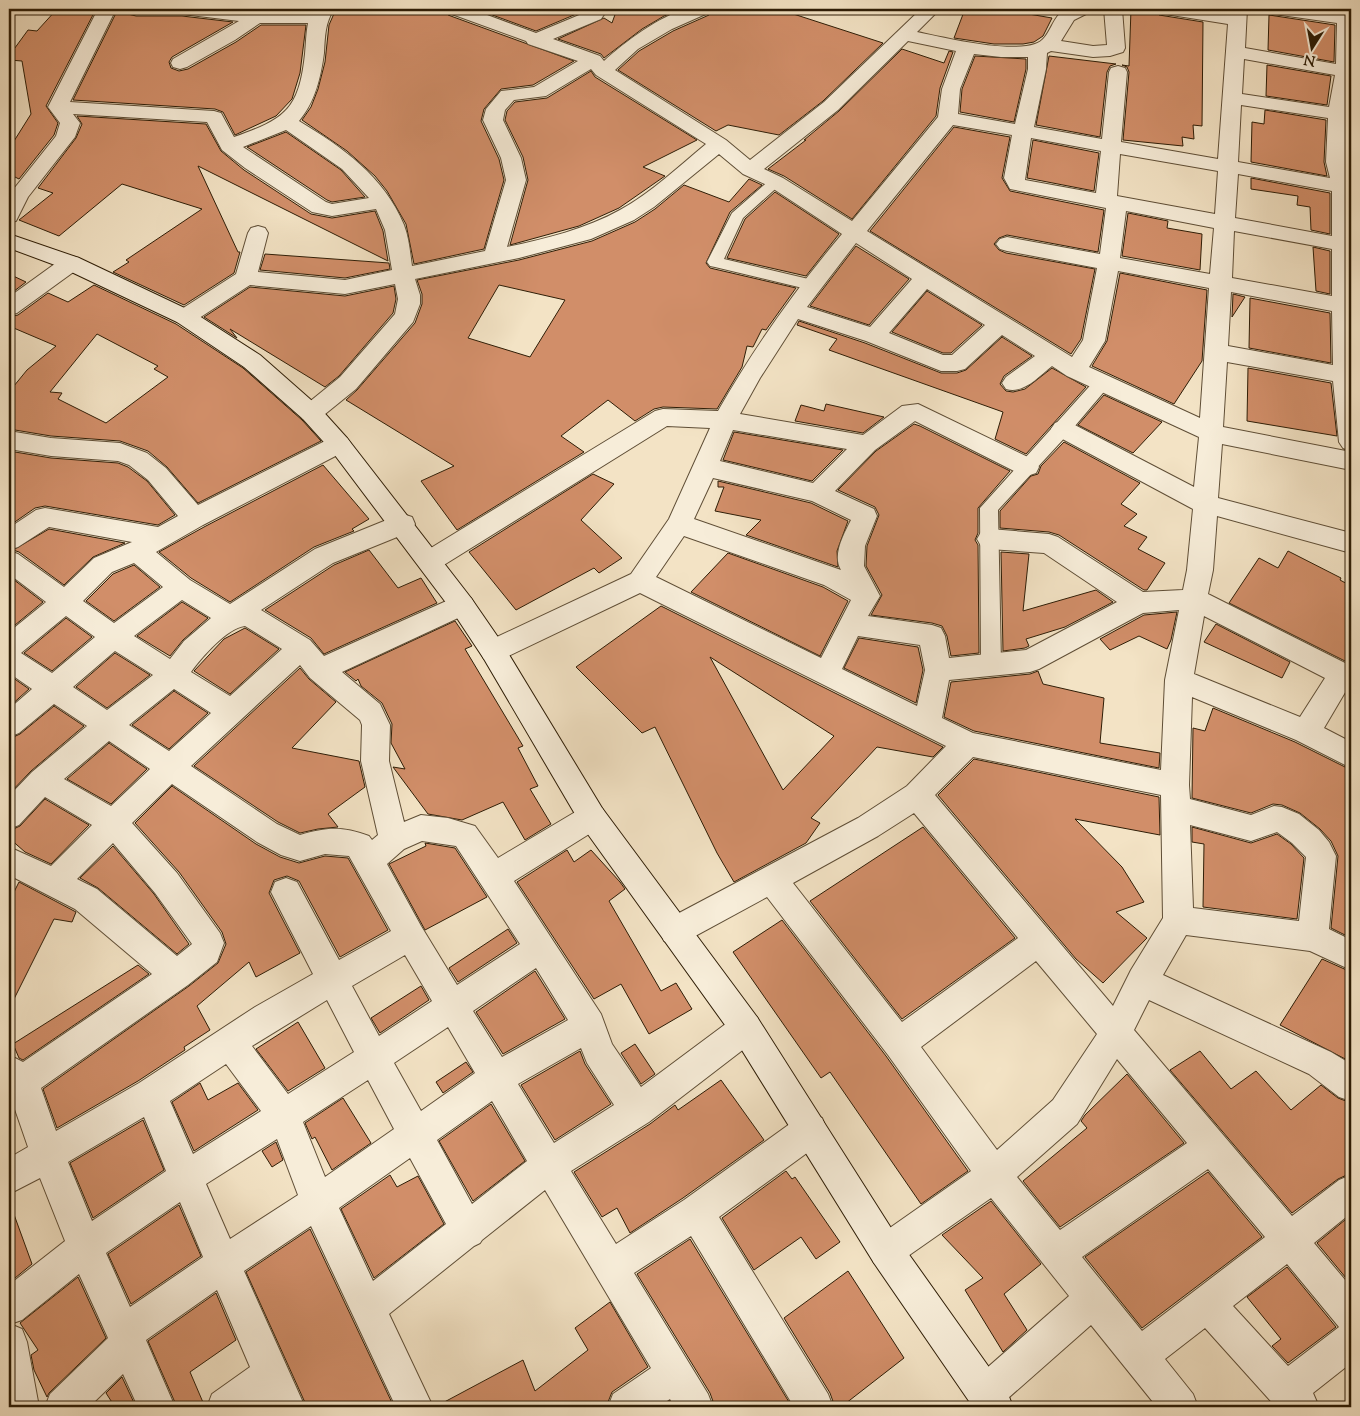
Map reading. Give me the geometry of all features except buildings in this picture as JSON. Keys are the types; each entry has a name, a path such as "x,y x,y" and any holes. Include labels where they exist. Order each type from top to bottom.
{"street":[{"path":"136,9 182,9 256,17 322,13 314,60 304,96 295,113 287,122 229,146"},
{"path":"455,9 598,66 718,144 750,170 776,182 855,231 925,278 1075,370 1211,433 1351,461"},
{"path":"534,40 595,15 596,13 590,9"},
{"path":"494,255 516,180 511,158 492,120 496,109 508,95 539,92 598,66 666,25 702,9"},
{"path":"750,170 831,106 931,9"},
{"path":"905,35 967,48 1019,52 1043,48 1112,50 1116,48 1114,9"},
{"path":"886,1252 994,1175 1065,1112 1116,1031 1142,981 1178,920 1175,797 1179,680 1200,570 1221,283 1237,14 1165,9"},
{"path":"1274,9 1347,16 1348,71 1339,94 1345,115 1336,162 1347,187 1348,376 1351,442"},
{"path":"58,107 110,10"},
{"path":"1070,11 1043,48 1022,132 1014,178 1017,185 1112,201 1346,246"},
{"path":"180,63 228,36 256,17"},
{"path":"493,651 640,581 679,524 706,467 725,420 750,375 793,310 948,118 951,89 967,48"},
{"path":"1235,52 1348,71"},
{"path":"1075,370 1094,341 1109,263 1112,146 1118,72"},
{"path":"1232,98 1345,115"},
{"path":"58,107 214,117 229,146 252,164 319,207 332,210 381,202"},
{"path":"9,216 14,192 65,137 69,129 70,123 58,107"},
{"path":"948,118 1347,187"},
{"path":"287,122 338,154 364,176 392,223 411,304 405,317 348,383 310,413"},
{"path":"185,317 246,278 345,287 519,251 584,234 627,215 647,202 718,144"},
{"path":"246,278 258,233"},
{"path":"9,241 71,264 185,317 252,362 310,413 339,444 462,605 493,651 592,817 746,1028 886,1252 990,1401 1048,1336 1093,1298"},
{"path":"1007,244 1347,307"},
{"path":"9,308 71,264"},
{"path":"874,336 925,278"},
{"path":"793,310 874,336 941,364 950,365 957,363 1000,324"},
{"path":"1216,352 1348,376"},
{"path":"1014,383 1051,355"},
{"path":"818,493 867,444 904,414 910,412 918,412 1028,467"},
{"path":"430,561 651,422 663,417 725,420 867,444"},
{"path":"1063,429 1205,504 1351,543"},
{"path":"9,440 51,447 120,452 138,459 157,474 194,518"},
{"path":"9,647 66,601 103,565 137,551 194,518 339,444"},
{"path":"706,467 818,493 865,516 852,546 851,566 867,596"},
{"path":"9,540 45,517 160,537"},
{"path":"9,816 42,781 108,725 174,674 193,649 230,617 316,560 402,524"},
{"path":"679,524 794,566 833,578 867,596"},
{"path":"990,539 1049,544 1139,603"},
{"path":"137,551 180,587 230,617 249,616 301,648 320,670 370,712 376,725 375,761 394,840"},
{"path":"9,561 114,637 231,711"},
{"path":"640,581 968,744 1175,797 1251,828 1260,827 1274,819 1286,821 1317,847 1321,856 1313,937"},
{"path":"9,724 114,637 180,587"},
{"path":"827,673 851,624 853,615 867,596"},
{"path":"938,670 1030,661 1139,603 1195,599 1347,676 1306,732"},
{"path":"320,670 462,605"},
{"path":"851,624 932,636 938,670 927,723"},
{"path":"55,882 169,768 301,648"},
{"path":"9,659 267,833 291,846 300,848 325,841 343,841 359,845 410,936 495,1079 695,1407"},
{"path":"1179,680 1306,732 1351,756"},
{"path":"674,931 868,827 917,795 968,744"},
{"path":"42,781 113,822 166,883 209,943 206,952 177,975 16,1076 85,1247 157,1407"},
{"path":"917,795 1351,1314"},
{"path":"494,877 592,817"},
{"path":"368,861 394,840 421,828 448,830 465,835 590,1025 598,1052 637,1110"},
{"path":"9,860 86,898 177,975"},
{"path":"772,879 900,1044 994,1175 1180,1407"},
{"path":"286,892 414,1134 468,1231"},
{"path":"1178,920 1313,937 1351,956"},
{"path":"9,1177 151,1095 266,1018 410,936"},
{"path":"900,1044 1040,940"},
{"path":"9,1307 85,1247 186,1177 374,1058 540,948"},
{"path":"1142,981 1320,1063 1351,1086"},
{"path":"64,1407 126,1338 222,1265 318,1202 495,1079 590,1025"},
{"path":"367,1308 468,1231 548,1166 637,1110 746,1028"},
{"path":"230,1043 284,1115 318,1202 415,1407"},
{"path":"151,1095 222,1265 287,1407"},
{"path":"611,1268 696,1212 810,1130"},
{"path":"1057,1253 1211,1147"},
{"path":"1140,1356 1351,1192"},
{"path":"696,1212 816,1407"},
{"path":"1208,1305 1294,1399 1351,1340"},
{"path":"9,1342 20,1407"},
{"path":"225,1407 271,1374"},
{"path":"626,1407 675,1374"}],"lane":[{"path":"776,182 736,216 715,262 811,286"},
{"path":"991,664 989,508 1063,429 1102,383"}]}
